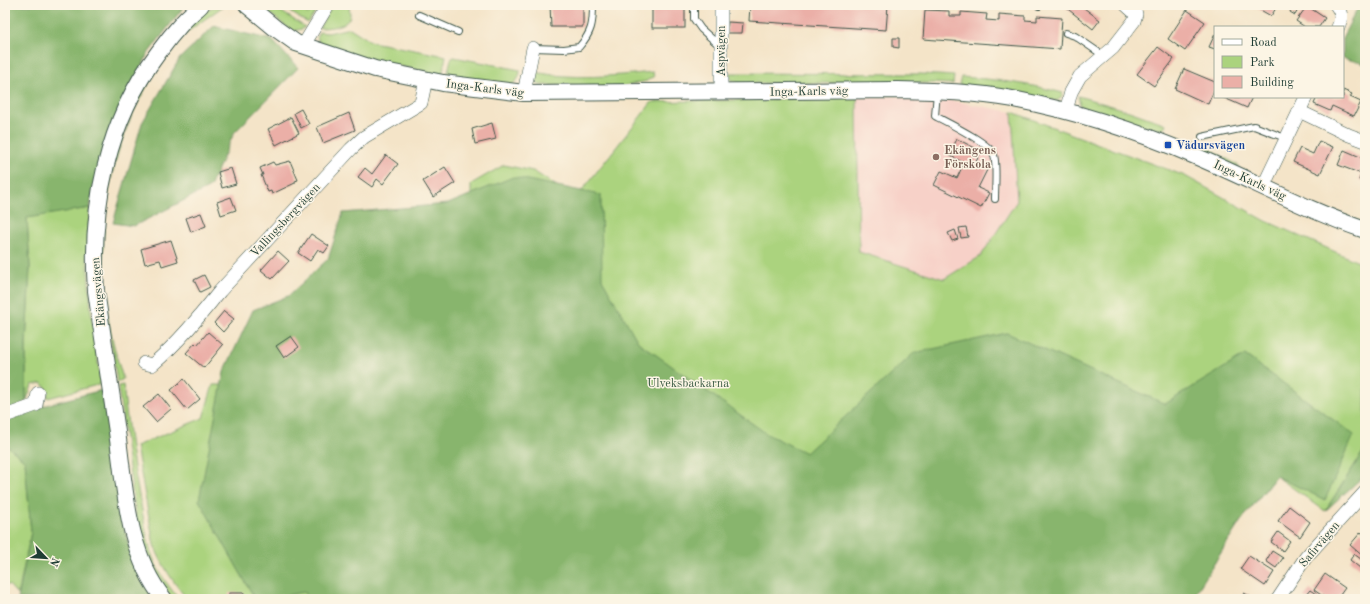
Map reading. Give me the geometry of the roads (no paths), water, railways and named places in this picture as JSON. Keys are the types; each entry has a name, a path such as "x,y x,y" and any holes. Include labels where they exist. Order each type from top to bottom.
{"street":[{"name":"Ekängsvägen","path":"164,599 148,574 138,552 128,509 96,291 94,265 95,237 102,180 115,134 125,109 145,71 157,54 184,21 201,5"},
{"name":"Inga-Karls väg","path":"247,5 275,28 303,46 375,69 426,79 443,84 524,93 898,90 955,92 1012,99 1066,111 1142,134 1168,144 1324,214 1365,230"},
{"path":"303,46 328,5"},
{"path":"1066,111 1070,92 1080,76 1113,48 1134,21 1136,14 1126,5"},
{"path":"1336,5 1340,12 1341,18 1338,26"},
{"name":"Aspvägen","path":"721,10 721,92"},
{"path":"524,93 533,48"},
{"name":"Vallingsbergvägen","path":"144,363 152,365 168,352 220,291 351,149 364,137 421,103 426,79"},
{"path":"1263,187 1306,98"},
{"path":"1299,111 1365,141"},
{"path":"5,416 36,405 38,393"},
{"name":"Safirvägen","path":"1278,599 1306,557 1365,492"}],"lane":[{"path":"533,48 564,49 579,47 586,39 592,27 593,5"},
{"path":"694,5 694,19 700,29 721,46"},
{"path":"419,15 458,32"},
{"path":"1066,33 1075,36 1104,56"},
{"path":"937,91 932,117 980,141 990,149 994,155 995,199"},
{"path":"1202,137 1254,126 1280,136"}],"place":[{"name":"Vädursvägen","path":"1168,145"},
{"name":"Ekängens Förskola","path":"936,157"}],"park label":[{"name":"Ulveksbackarna","path":"688,383"}]}
